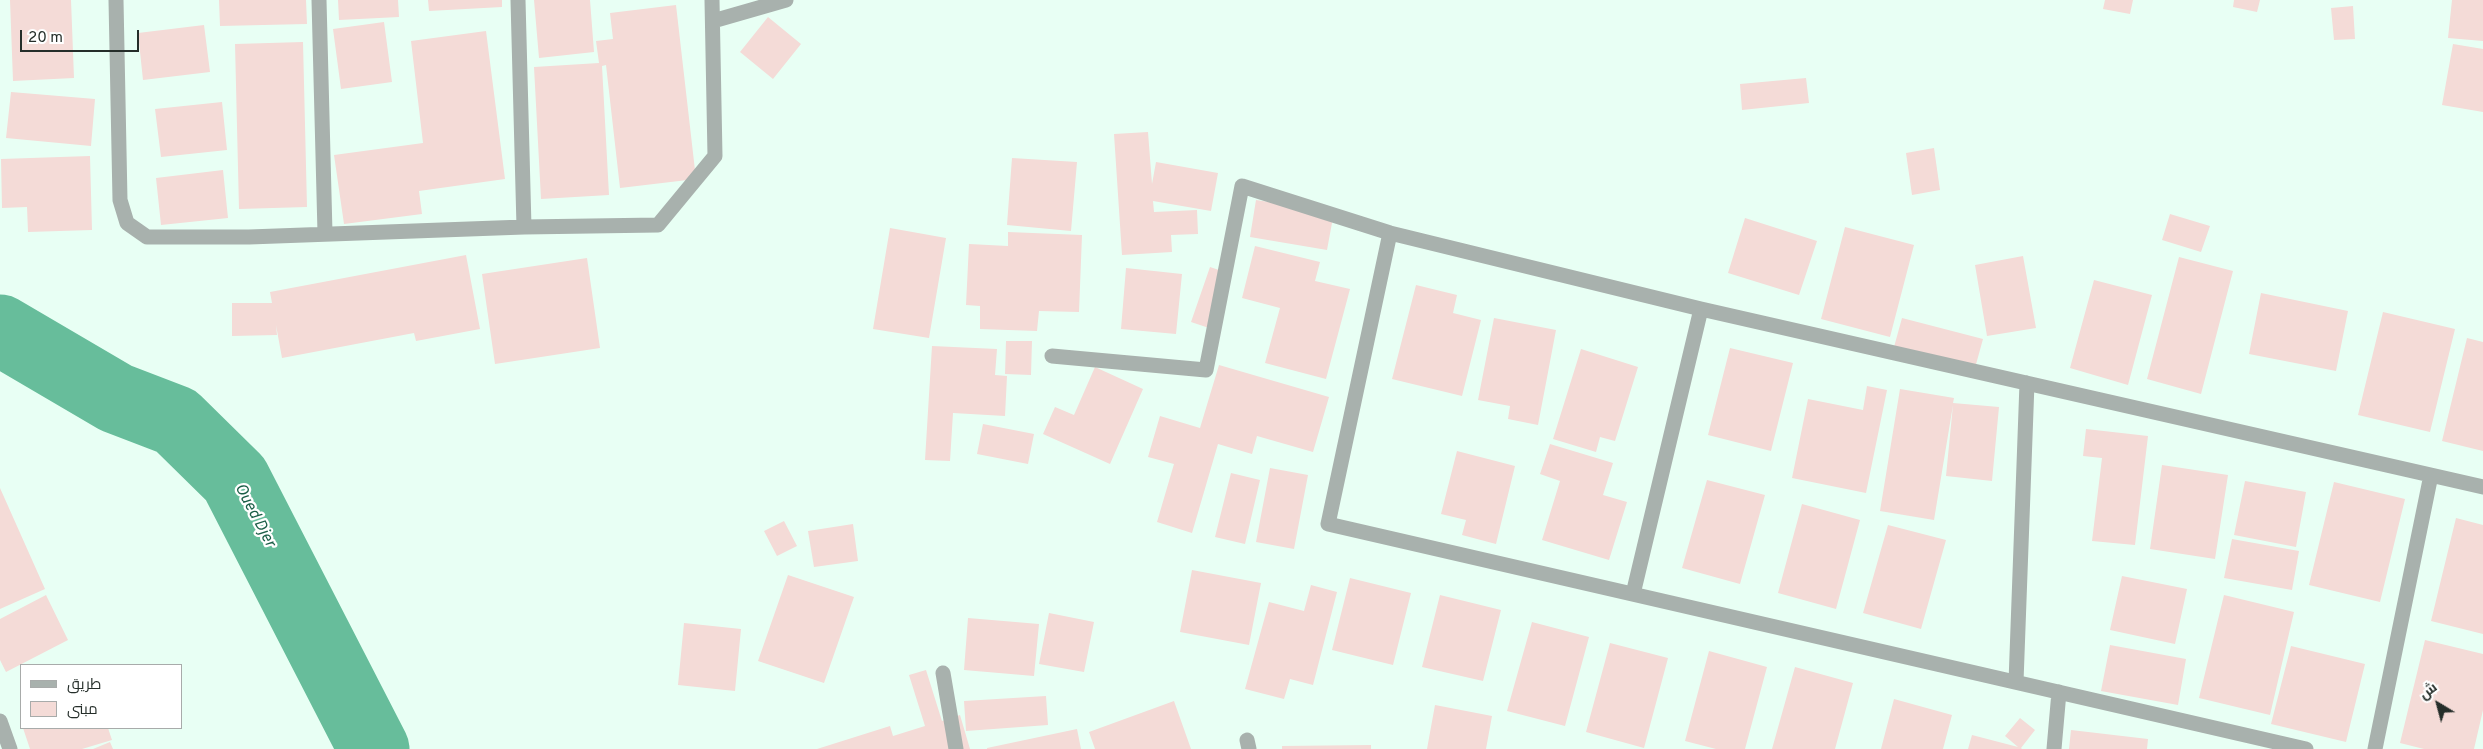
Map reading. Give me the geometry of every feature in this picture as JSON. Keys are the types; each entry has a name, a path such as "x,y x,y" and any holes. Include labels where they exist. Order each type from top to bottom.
{"street":[{"path":"116,0 120,200 127,223 147,237 249,237 325,232 524,226 658,225 714,156 712,0"},
{"path":"319,0 325,232"},
{"path":"518,0 524,226"},
{"path":"712,21 786,0"},
{"path":"1052,356 1206,370 1242,186 1390,233 1701,309 2483,487"},
{"path":"1390,233 1328,524 2306,749"},
{"path":"1633,594 1701,309"},
{"path":"2016,682 2027,383"},
{"path":"2375,749 2431,475"},
{"path":"943,673 956,749"},
{"path":"2054,749 2060,692"},
{"path":"0,721 10,749"}],"building":[{"path":"10,0 71,0 74,78 13,81"},
{"path":"219,0 306,0 307,24 220,26"},
{"path":"338,0 398,0 399,17 339,20"},
{"path":"428,0 502,0 502,7 429,11"},
{"path":"534,0 590,0 594,52 539,58"},
{"path":"2105,0 2133,0 2130,14 2103,9"},
{"path":"2234,0 2260,0 2257,12 2233,7"},
{"path":"2452,0 2483,0 2483,41 2448,38"},
{"path":"676,5 696,179 620,188 606,65 602,66 609,195 541,199 534,67 599,63 596,41 613,39 610,13"},
{"path":"2353,6 2355,39 2334,40 2331,8"},
{"path":"768,17 801,44 773,79 740,52"},
{"path":"384,22 392,82 341,89 333,29"},
{"path":"204,25 210,72 143,80 138,33"},
{"path":"486,31 505,179 419,191 422,214 344,224 334,155 423,143 411,41"},
{"path":"303,42 307,207 239,209 235,44"},
{"path":"2453,44 2483,49 2483,112 2442,105"},
{"path":"1806,78 1809,103 1742,110 1740,84"},
{"path":"11,92 95,99 91,146 6,138"},
{"path":"222,102 227,150 161,157 155,109"},
{"path":"1148,132 1152,184 1156,162 1218,173 1211,211 1153,201 1154,212 1197,210 1198,234 1171,235 1172,252 1122,255 1114,134"},
{"path":"1934,148 1940,190 1912,195 1906,153"},
{"path":"90,156 92,230 28,232 27,207 2,208 1,159"},
{"path":"1012,158 1077,162 1071,231 1007,225"},
{"path":"223,170 228,218 161,225 156,178"},
{"path":"1256,200 1334,212 1327,250 1250,237"},
{"path":"2170,214 2210,226 2201,252 2162,240"},
{"path":"1745,218 1817,241 1799,295 1728,273"},
{"path":"1845,227 1914,245 1890,337 1821,319"},
{"path":"890,228 946,238 929,338 873,329"},
{"path":"1008,232 1082,235 1079,312 1039,311 1037,331 980,329 980,306 966,305 969,244 1008,246"},
{"path":"1255,246 1320,262 1315,281 1350,289 1326,379 1265,363 1280,308 1242,298"},
{"path":"466,255 480,329 416,341 414,333 282,358 276,325 277,335 232,336 232,303 272,303 270,292"},
{"path":"2023,256 2036,328 1987,336 1975,265"},
{"path":"2179,257 2233,271 2201,394 2147,379"},
{"path":"587,258 600,348 495,364 482,274"},
{"path":"1210,267 1231,274 1212,329 1191,322"},
{"path":"1126,268 1182,274 1176,334 1121,329"},
{"path":"2094,280 2152,295 2128,385 2070,368"},
{"path":"1416,285 1457,295 1453,313 1481,320 1462,396 1392,379"},
{"path":"2261,293 2348,311 2336,371 2249,354"},
{"path":"2383,312 2455,329 2430,432 2358,415"},
{"path":"1494,318 1556,330 1538,425 1508,419 1510,406 1478,400"},
{"path":"1902,318 1983,339 1975,368 1894,347"},
{"path":"2467,338 2483,342 2483,451 2442,441"},
{"path":"1006,341 1032,341 1031,375 1005,374"},
{"path":"932,346 997,349 995,375 1007,376 1005,416 953,413 950,461 925,460"},
{"path":"1730,348 1793,363 1771,451 1708,435"},
{"path":"1581,349 1638,367 1615,441 1600,437 1596,452 1553,439"},
{"path":"1219,365 1329,397 1313,452 1257,436 1252,454 1218,444 1192,533 1157,522 1174,464 1148,457 1160,416 1200,428"},
{"path":"1095,367 1143,389 1110,464 1043,434 1055,407 1074,415"},
{"path":"1867,386 1887,390 1866,493 1792,478 1808,399 1863,410"},
{"path":"1900,389 1954,398 1953,403 1999,407 1992,481 1946,476 1953,405 1934,520 1880,511"},
{"path":"983,424 1034,434 1028,464 977,454"},
{"path":"2086,429 2148,436 2135,545 2092,541 2102,458 2083,456"},
{"path":"1550,444 1613,463 1603,495 1627,502 1609,560 1542,540 1560,481 1540,474"},
{"path":"1457,451 1515,466 1496,544 1462,535 1466,520 1441,514"},
{"path":"2162,465 2228,475 2215,559 2150,549"},
{"path":"1270,468 1308,475 1294,549 1256,542"},
{"path":"1231,473 1260,480 1245,544 1215,537"},
{"path":"1707,480 1765,495 1740,584 1682,568"},
{"path":"2245,481 2306,492 2296,547 2234,535"},
{"path":"2334,482 2405,499 2380,602 2309,585"},
{"path":"0,488 45,589 0,609"},
{"path":"1802,504 1860,520 1836,609 1778,593"},
{"path":"2456,518 2483,525 2483,634 2431,621"},
{"path":"784,521 797,546 777,556 764,531"},
{"path":"853,524 858,561 814,567 808,531"},
{"path":"1888,525 1946,540 1921,629 1863,613"},
{"path":"2232,539 2299,551 2292,590 2224,578"},
{"path":"1192,570 1261,583 1249,645 1180,632"},
{"path":"788,575 854,597 824,683 758,661"},
{"path":"2122,576 2187,589 2175,644 2110,630"},
{"path":"1350,578 1411,593 1393,665 1332,650"},
{"path":"1311,585 1337,592 1313,685 1290,679 1284,699 1245,689 1269,602 1304,611"},
{"path":"46,595 68,640 6,672 0,660 0,619"},
{"path":"1440,595 1501,610 1483,681 1422,667"},
{"path":"2224,595 2294,612 2270,715 2199,698"},
{"path":"1049,613 1094,622 1084,672 1039,664"},
{"path":"968,618 1039,624 1034,676 964,670"},
{"path":"1532,622 1589,637 1565,726 1507,711"},
{"path":"684,623 741,629 735,691 678,685"},
{"path":"2425,640 2483,654 2483,710 2474,749 2424,749 2400,743"},
{"path":"1610,643 1668,658 1644,748 1586,732"},
{"path":"2110,645 2186,659 2178,705 2101,691"},
{"path":"2291,646 2365,664 2346,742 2271,724"},
{"path":"1709,651 1767,667 1745,749 1716,749 1685,741"},
{"path":"1795,667 1853,683 1835,749 1772,749"},
{"path":"926,670 942,721 960,715 970,749 817,749 890,726 893,736 925,726 909,675"},
{"path":"1046,696 1048,725 966,731 964,701"},
{"path":"1894,699 1952,715 1943,749 1881,749"},
{"path":"1174,701 1191,749 1095,749 1089,732"},
{"path":"1435,705 1492,716 1486,749 1427,749"},
{"path":"2020,718 2035,730 2022,749 1968,749 1972,735 2018,747 2005,736"},
{"path":"23,729 108,729 112,740 82,749 30,749"},
{"path":"1077,729 1081,749 987,749 987,748"},
{"path":"2071,730 2148,739 2147,749 2069,749"},
{"path":"110,742 113,749 93,749"},
{"path":"1371,745 1371,749 1282,749 1282,746"}],"waterway":[{"name":"Oued Djer","path":"0,330 116,398 176,421 235,479 374,749"}]}
